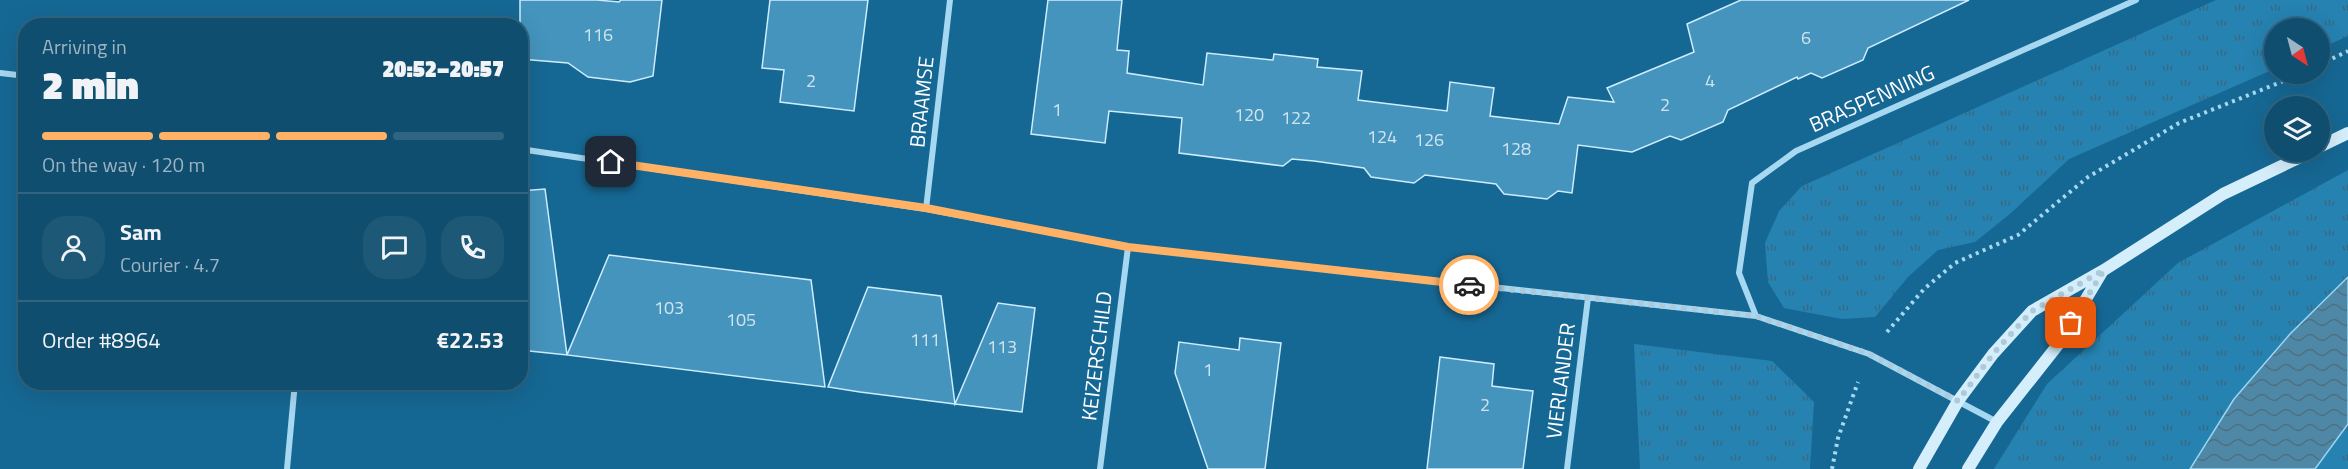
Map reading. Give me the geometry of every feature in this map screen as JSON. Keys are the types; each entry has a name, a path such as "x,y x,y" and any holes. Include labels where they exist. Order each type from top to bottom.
{"main road":[{"path":"2330,142 2348,133"},
{"path":"1919,469 1958,401 1993,354 2032,311 2104,270 2223,194 2290,162"},
{"path":"1968,469 1997,422 2061,341 2104,270"}],"street":[{"name":"BRAAMSE","path":"926,208 950,0"},
{"name":"BRASPENNING","path":"1756,316 1738,273 1752,183 1797,151 2136,0"},
{"path":"0,73 18,75"},
{"path":"528,150 926,208 1128,247 1756,316 1869,354 1997,422"},
{"name":"KEIZERSCHILD","path":"1100,469 1128,247"},
{"name":"VIERLANDER","path":"1567,469 1588,298"},
{"path":"287,469 294,390"}],"path":[{"path":"2330,60 2348,51"},
{"path":"1832,469 1838,438 1869,354 1923,289 1955,263 2018,235 2088,177 2179,123 2276,84"}],"green space":[{"path":"2216,0 2348,0 2348,36 2330,44 2330,18 2264,18 2264,73 2069,159 2011,213 1975,242 1938,250 1908,277 1875,317 1842,319 1784,308 1768,282 1765,243 1779,211 1802,186"},
{"path":"2348,170 2348,277 2290,334 2234,399 2190,469 1994,469 2047,384 2178,263"},
{"path":"1634,344 1772,361 1814,402 1810,469 1640,469"},
{"path":"2348,424 2348,469 2315,469 2344,427"}],"water":[{"path":"2348,277 2348,424 2315,469 2190,469 2234,399 2290,334"}],"building":[{"path":"520,0 619,2 621,0 662,0 653,76 630,82 588,77 568,63 528,60 528,18 520,18"},
{"path":"770,0 868,0 854,111 780,102 784,70 762,68"},
{"path":"1048,0 1122,0 1117,50 1129,51 1127,73 1203,85 1207,53 1273,60 1274,54 1318,59 1317,67 1362,71 1358,100 1447,111 1450,82 1494,88 1490,116 1559,124 1568,97 1614,102 1607,88 1694,52 1687,24 1741,0 1969,0 1868,48 1863,60 1822,78 1811,73 1798,79 1797,77 1728,110 1723,122 1681,140 1670,136 1632,152 1578,145 1572,193 1558,191 1547,199 1504,194 1496,184 1425,175 1414,183 1371,177 1364,168 1314,161 1292,159 1283,166 1179,153 1182,118 1109,111 1105,143 1031,134"},
{"path":"545,189 567,355 528,351 528,190"},
{"path":"609,255 811,280 825,387 567,355"},
{"path":"868,287 941,296 955,404 828,387"},
{"path":"998,303 1035,308 1022,412 955,404"},
{"path":"1240,338 1281,343 1265,469 1208,469 1175,373 1179,342 1239,350"},
{"path":"1440,357 1494,364 1492,386 1533,391 1523,469 1427,469"}],"way so far":[{"path":"1469,285 1756,316 1869,354 1958,401 1993,354 2032,311 2104,270 2071,323"}],"route":[{"path":"611,162 926,208 1128,247 1469,285"}]}
